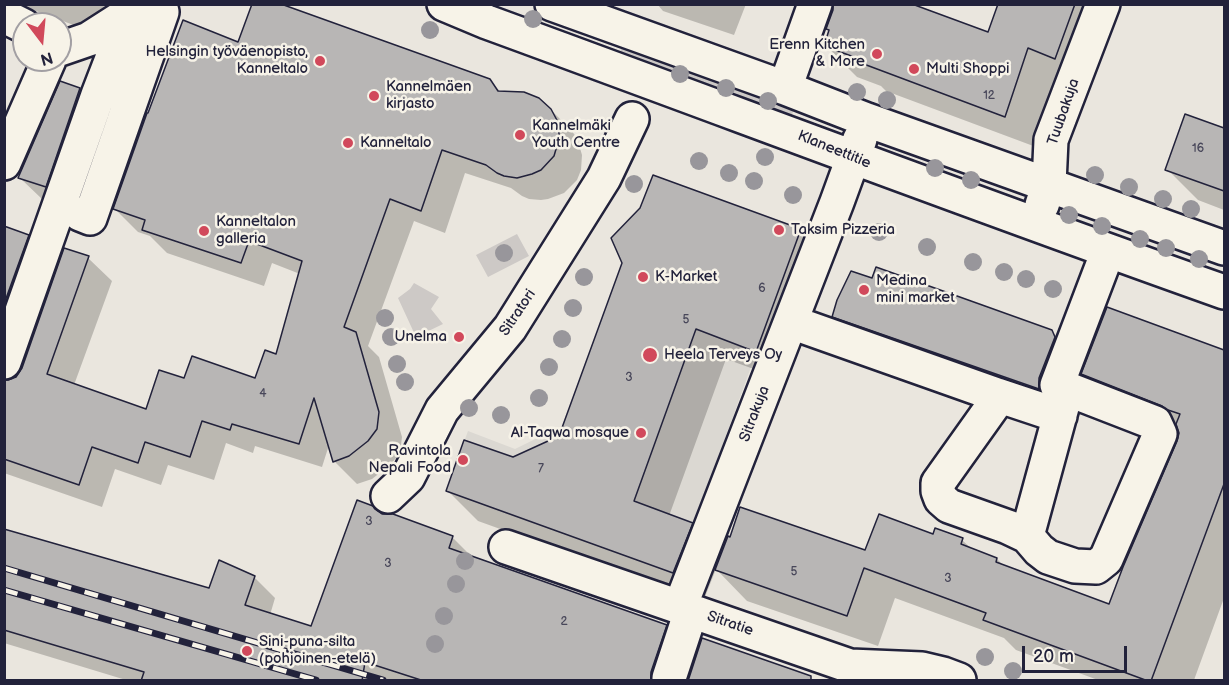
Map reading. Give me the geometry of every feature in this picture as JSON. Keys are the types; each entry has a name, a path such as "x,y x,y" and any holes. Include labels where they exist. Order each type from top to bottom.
{"street":[{"path":"67,217 90,218 162,12 160,4"},
{"name":"Klaneettitie","path":"444,4 491,13 853,158 1224,292"},
{"path":"552,4 1224,248"},
{"path":"785,88 815,4"},
{"name":"Tuubakuja","path":"1036,223 1048,184 1051,140 1103,4"},
{"path":"4,362 67,217 98,95 131,9"},
{"path":"72,45 89,39 131,9"},
{"path":"4,163 44,72"},
{"name":"Sitratori","path":"388,496 408,477 442,410 510,328 604,178 632,119"},
{"name":"Sitrakuja","path":"669,678 686,609 867,120"},
{"path":"1027,537 1064,403 1057,385 1108,251"},
{"path":"791,322 997,395 1064,403 1155,423 1160,435 1106,559 1096,567 1075,566 1048,557 1027,537 1008,527 950,506 941,499 938,483 1000,396 997,395"},
{"name":"Sitratie","path":"506,547 850,666 922,669 959,681"}],"shaded area":[{"path":"623,43 795,105 790,121 618,59"},
{"path":"653,175 801,229 676,574 581,539 460,453 468,431 515,449 562,426 621,266 611,238 640,208"},
{"path":"517,234 529,256 488,277 476,255"},
{"path":"414,283 439,297 431,309 443,324 416,337 398,298"}],"building":[{"name":"Kanneltalo","path":"252,4 281,4 490,79 498,91 524,92 539,98 551,109 559,124 559,139 554,156 541,170 517,178 504,176 486,165 442,150 421,211 390,199 344,327 356,332 379,412 377,429 368,441 349,456 333,462 314,398 299,444 232,424 230,430 202,421 190,457 145,442 138,463 92,447 79,485 4,459 4,380 16,377 22,368 64,248 89,256 47,374 146,409 159,370 184,378 192,356 255,378 265,350 276,354 302,261 249,241 241,263 142,230 145,220 113,209 183,20 238,42"},
{"path":"833,4 912,4 988,32 998,4 1075,4 1055,59 1028,48 1005,117 853,60 854,57 824,46"},
{"path":"60,81 80,88 46,187 18,178"},
{"path":"1185,114 1224,128 1224,191 1165,170"},
{"path":"653,175 801,229 756,352 696,329 634,501 693,523 673,573 446,491 464,440 513,457 559,436 622,263 611,238 640,208"},
{"path":"4,226 29,235 4,304"},
{"path":"876,267 1052,330 1055,337 1039,378 1039,389 832,317 837,300 851,271 872,278"},
{"path":"1107,307 1224,350 1224,484 1151,681 983,620 986,613 864,568 847,616 715,570 740,507 865,550 879,514 933,534 935,528 963,538 961,544 997,558 996,562 1109,604 1177,441 1179,433 1176,424 1180,414 1081,374"},
{"path":"357,500 373,506 382,514 393,514 453,536 449,548 667,625 651,672 651,681 424,681 365,662 362,681 141,681 144,672 4,630 4,529 209,588 219,560 255,576 245,605 311,626"},
{"path":"702,638 811,676 811,681 688,681"}],"railway":[{"path":"4,568 383,680"},
{"path":"4,590 316,680"}],"place":[{"name":"Erenn Kitchen & More","path":"877,54"},
{"name":"Helsingin työväenopisto, Kanneltalo","path":"320,61"},
{"name":"Multi Shoppi","path":"914,69"},
{"name":"Kannelmäen kirjasto","path":"374,96"},
{"name":"Kannelmäki Youth Centre","path":"520,135"},
{"name":"Kanneltalo","path":"348,143"},
{"name":"Taksim Pizzeria","path":"779,230"},
{"name":"Kanneltalon galleria","path":"204,231"},
{"name":"K-Market","path":"643,277"},
{"name":"Medina mini market","path":"864,290"},
{"name":"Unelma","path":"459,337"},
{"name":"Heela Terveys Oy","path":"650,355"},
{"name":"Al-Taqwa mosque","path":"641,433"},
{"name":"Ravintola Nepali Food","path":"463,460"},
{"name":"Sini-puna-silta (pohjoinen-etelä)","path":"247,651"}]}
